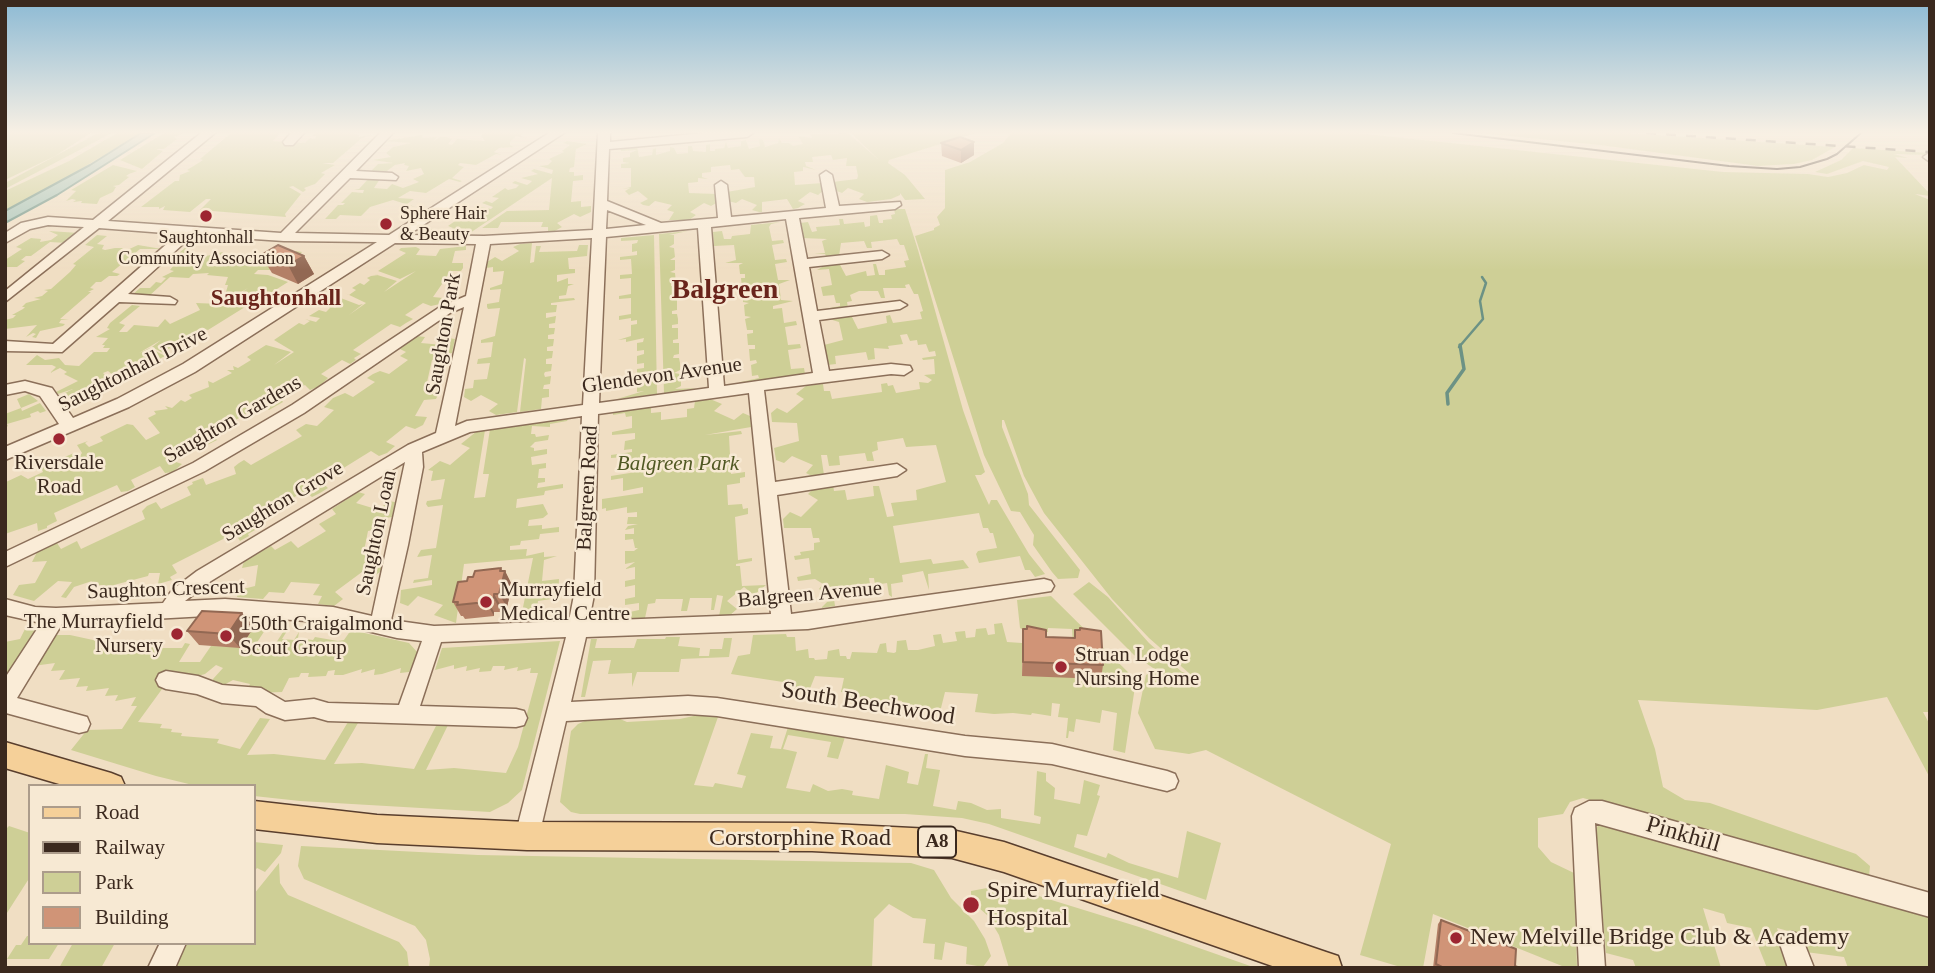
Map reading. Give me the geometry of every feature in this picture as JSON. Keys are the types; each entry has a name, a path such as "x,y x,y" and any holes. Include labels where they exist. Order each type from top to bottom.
{"main road":[{"path":"5,755 104,784"},
{"name":"Corstorphine Road","path":"256,818 377,829 527,836 812,837 952,844 1004,857 1326,968"}],"street":[{"path":"5,298 153,178"},
{"path":"285,237 342,178"},
{"name":"Saughtonhall Drive","path":"5,454 70,427 189,368 487,178"},
{"name":"Balgreen Road","path":"527,836 559,712 578,629 584,588 601,178"},
{"path":"827,178 833,211"},
{"path":"721,185 724,222"},
{"path":"600,203 629,216 665,227"},
{"path":"5,239 26,226 44,221 285,237 484,240 599,233 895,205"},
{"path":"792,215 822,377"},
{"path":"704,224 717,392"},
{"path":"5,346 57,349 188,232"},
{"name":"Saughton Park","path":"429,442 457,383 484,240"},
{"path":"801,264 882,255"},
{"path":"115,297 170,301"},
{"name":"Saughton Gardens","path":"5,559 200,467 299,409 445,310 471,299"},
{"path":"811,316 900,305"},
{"name":"Glendevon Avenue","path":"429,442 488,423 822,377 891,369 904,370"},
{"path":"5,390 25,386 46,393 70,427"},
{"path":"756,386 782,623"},
{"name":"Saughton Grove","path":"168,610 179,595 204,576 429,442"},
{"name":"Saughton Loan","path":"379,625 386,606 414,467 429,442"},
{"path":"767,489 897,470"},
{"name":"Balgreen Avenue","path":"578,629 782,623 834,618 1044,586"},
{"name":"Saughton Crescent","path":"5,607 35,615 56,616 225,607 317,613 434,634 578,629"},
{"path":"56,616 7,693 6,701 13,707 79,724"},
{"path":"406,715 434,634"},
{"path":"166,680 198,685 222,694 261,697 273,707 285,711 314,708 328,712 516,718"},
{"name":"South Beechwood","path":"559,712 688,705 717,707 965,746 1052,754 1167,781"},
{"name":"Pinkhill","path":"1592,968 1583,816 1589,812 1602,812 1930,905"},
{"path":"161,968 173,945"}],"green space":[{"path":"14,178 25,178 5,189 5,183"},
{"path":"32,178 65,178 5,210 5,191"},
{"path":"90,178 127,178 113,186 116,187 113,192 100,198 97,204 73,202 76,200 72,199 66,201 76,191 71,190"},
{"path":"179,178 321,178 304,188 306,190 303,192 293,186 289,187 301,194 285,214 286,217 200,210 211,199 206,199 190,212 163,210 165,206 159,209 141,207 175,181"},
{"path":"369,178 380,179 374,188 387,189 392,184 403,188 419,182 413,179 453,178 462,181 449,179 426,193 410,191 398,198 414,199 407,204 418,208 393,200 370,207 361,216 340,215 336,219 325,219 338,205 345,203 341,203 352,192 363,193 364,190 354,190 359,189"},
{"path":"522,178 551,178 470,233 459,230 455,233 461,235 422,234 430,229 447,232 453,228 448,226 465,214 469,217 473,214 469,212 477,206 491,209 493,207 482,203 492,203 499,198 492,197 505,188 516,188 519,185 512,183 515,181 527,185 532,181"},
{"path":"552,178 583,178 573,181 571,202 581,201 581,207 591,206 591,212 580,217 574,214 557,223 562,227 553,232 548,232 548,227 541,227 543,222 501,222 498,228 482,228 507,211 549,210"},
{"path":"631,178 698,178 698,182 688,183 689,193 717,194 718,202 711,206 704,203 690,212 696,215 689,220 669,220 674,212 667,210 672,205 655,201 649,206 643,205 640,203 648,199 638,191 629,195 625,191 630,188 622,189 631,187"},
{"path":"754,178 794,178 795,185 823,183 824,190 818,195 810,192 798,201 805,204 793,209 787,199 762,202 762,212 752,210 757,205 742,199 736,203 728,201 727,192 755,187"},
{"path":"908,178 925,199 905,200 900,193 891,199 867,202 859,199 864,194 848,188 842,193 834,190 832,182"},
{"path":"945,178 1915,178 1930,194 1915,194 1930,200 1930,712 1923,712 1930,725 1930,778 1887,697 1817,710 1638,700 1655,749 1663,787 1685,800 1710,803 1856,854 1870,866 1869,876 1583,798 1570,802 1563,814 1538,818 1538,847 1551,862 1574,873 1577,968 1567,968 1433,914 1423,968 1404,968 1360,955 1391,844 1206,750 1189,754 1155,749 1138,713 1146,675 1156,670 1134,655 1073,594 1089,582 1108,597 1149,643 1182,672 1190,674 1149,638 1112,599 1044,513 1024,476 1002,420 1002,427 1028,494 1029,505 1080,570 1078,578 1058,579 1033,545 1034,535 1020,512 1011,511 984,455 915,236 934,230 940,225 937,217 945,208"},
{"path":"894,209 905,209 918,250 963,410 985,472 975,475 989,505 991,500 997,500 1029,554 1045,574 1035,577 1030,570 1025,570 1020,556 979,563 976,554 978,551 997,548 993,533 990,533 988,528 983,528 979,513 893,526 900,563 931,559 933,564 963,560 969,568 928,574 929,590 923,571 902,575 903,582 891,584 892,597 889,595 887,583 875,585 874,578 869,578 872,596 869,597 867,586 839,588 840,598 834,599 835,606 821,608 832,597 819,589 823,584 815,579 798,581 797,577 811,574 809,558 795,560 794,556 801,555 800,552 814,550 814,543 820,542 819,538 813,538 811,528 784,528 783,519 790,512 801,517 818,500 808,494 814,488 833,485 834,491 845,490 847,500 874,496 873,486 879,486 887,517 894,516 891,503 917,500 916,490 946,482 936,445 906,447 903,438 877,442 878,450 872,452 874,461 867,461 865,453 839,456 840,465 829,466 827,455 821,455 824,475 814,477 806,473 813,465 792,456 784,463 776,460 774,448 799,441 797,423 772,422 771,413 777,408 787,413 804,399 796,394 806,386 823,384 824,391 830,391 832,399 882,392 881,384 887,383 888,386 893,385 896,393 920,389 919,382 928,383 932,380 924,375 935,374 934,359 922,358 936,356 935,351 929,352 926,344 918,345 917,340 910,341 907,334 900,335 903,344 888,346 889,349 874,348 875,359 868,360 866,352 835,356 836,364 827,365 824,345 843,340 839,322 826,318 851,315 858,329 887,323 886,316 890,315 893,323 922,319 920,312 923,311 918,294 914,294 909,284 905,285 906,288 883,288 885,298 881,298 878,291 859,291 850,295 852,301 847,302 848,308 826,311 825,309 840,306 840,303 836,303 834,295 823,296 821,287 832,285 829,269 817,270 824,266 817,265 839,263 846,276 866,271 867,276 875,275 873,264 876,264 879,275 885,275 885,270 906,267 904,261 909,260 904,245 900,245 897,239 871,242 872,248 867,248 864,241 841,243 839,256 815,259 826,256 814,254 825,253 822,241 827,239 802,238 800,223 808,222 812,232 817,231 816,227 840,225 839,219 843,219 844,224 864,222 865,227 870,226 870,216 877,215 879,223 892,219"},
{"path":"780,222 769,227 772,241 783,240 784,243 772,245 775,260 786,259 787,262 775,264 778,280 790,280 779,284 781,300 793,301 773,306 773,309 782,308 784,323 796,321 797,325 785,327 788,345 800,344 801,348 788,350 791,369 804,368 805,374 736,383 759,378 758,375 752,376 751,365 757,363 756,360 750,361 749,349 755,349 755,345 748,345 747,334 753,333 753,330 747,330 745,319 751,317 745,316 744,305 749,303 743,302 743,296 751,295 750,289 742,288 741,278 745,278 745,274 740,274 739,265 743,263 725,263 736,260 734,245 714,246 713,232 722,231 724,239 731,239 732,236 750,234 751,225"},
{"path":"49,231 79,233 67,243 50,242 31,256 26,256 21,260 25,261 17,267 5,267 5,260 22,249 16,247 31,238 41,239 40,242 51,240 58,235"},
{"path":"688,231 669,235 674,235 674,244 669,247 674,248 675,257 670,260 675,260 675,270 670,272 675,273 676,283 671,283 671,286 676,286 677,296 671,297 671,300 677,300 677,310 672,311 672,314 677,314 678,319 678,324 672,325 672,328 678,328 678,339 673,340 673,343 679,343 679,354 673,358 679,358 680,363 680,370 674,373 680,374 681,386 675,389 697,388 664,393 659,234"},
{"path":"97,235 107,236 97,244 104,245 102,249 105,250 123,248 120,251 125,251 138,245 162,249 140,249 112,272 120,274 96,282 90,288 94,289 60,319 69,320 61,320 59,323 65,324 63,326 40,331 36,338 32,337 36,334 33,333 26,337 37,325 5,329 5,320 13,318 16,315 12,315 23,309 26,303 41,299 34,298 42,296 48,291 44,290 51,289 70,272 76,265 73,264 94,247 85,245"},
{"path":"654,235 657,394 617,399 644,391 637,392 637,382 644,381 643,374 637,374 637,369 644,368 644,363 637,364 637,356 644,354 644,350 637,351 637,343 643,342 644,338 626,342 626,339 618,340 631,336 631,325 637,324 637,320 631,321 631,318 619,320 619,316 631,314 631,298 619,299 619,296 631,294 631,278 620,279 620,275 632,274 631,259 620,260 620,257 637,255 637,251 632,252 632,244 638,240 621,241 621,238"},
{"path":"532,243 530,263 534,262 536,246 541,246 539,252 577,251 579,245 588,245 587,256 568,258 569,269 575,269 575,273 557,275 557,282 568,278 568,284 574,284 568,286 566,295 559,296 559,299 575,300 551,303 557,305 556,312 546,313 546,318 556,316 555,323 549,324 549,328 555,328 554,334 548,335 548,339 554,339 553,346 547,347 547,351 553,351 552,358 546,359 546,364 552,364 551,371 544,374 545,377 551,376 550,384 544,385 543,389 549,389 549,397 542,398 541,409 520,412 524,358 517,412 496,415 489,411 498,404 481,395 471,401 464,397 465,389 473,388 474,380 487,379 490,363 477,364 478,359 491,357 493,342 481,343 481,340 495,336 500,308 488,309 487,304 499,302 501,289 490,288 502,284 504,271 493,272 493,267 486,268 487,262 495,257 502,261 519,251 513,247"},
{"path":"187,246 191,246 185,252 202,257 223,252 208,268 220,257 261,257 267,251 273,251 291,258 296,251 302,252 296,259 272,270 258,270 254,274 268,275 288,282 250,306 232,299 248,288 219,305 230,300 245,307 208,330 204,329 196,334 199,336 175,350 170,348 163,353 152,347 161,340 139,353 150,348 165,356 119,380 108,371 103,373 113,383 67,405 59,396 73,389 58,394 56,392 78,381 64,374 67,372 60,368 50,373 56,367 52,365 26,365 37,355 45,360 59,358 65,365 79,366 94,352 107,352 110,348 103,348 105,345 102,345 108,338 96,337 110,329 107,328 110,323 132,305 140,306 119,323 125,325 119,332 127,332 134,325 158,327 165,319 170,324 200,310 196,303 220,304 221,302 215,302 230,293 226,292 228,285 225,285 228,277 207,275 209,273 193,274 189,278 170,277 149,296 132,295 140,288 150,288 156,282 161,283 166,278 162,277 174,271 170,270 174,265 166,265 175,263 170,261"},
{"path":"466,246 466,250 455,251 452,263 463,263 463,268 461,271 451,271 433,297 443,298 440,304 431,306 423,303 405,315 413,319 400,327 391,324 353,350 361,354 354,358 356,360 350,364 342,360 321,374 328,378 320,386 310,390 305,385 279,396 283,402 269,410 262,405 211,434 217,440 205,446 195,443 173,461 182,464 173,472 165,473 160,466 131,480 135,487 128,491 121,492 117,485 54,513 57,521 47,528 38,531 37,523 5,534 6,482 21,475 28,479 43,472 41,467 48,464 49,472 57,468 56,465 62,462 60,459 74,453 79,457 82,453 77,445 88,441 85,443 89,447 103,441 100,437 127,424 133,425 146,440 160,433 148,418 156,414 154,411 168,409 165,406 172,408 181,400 185,402 192,398 189,395 209,387 208,381 213,383 232,373 227,370 234,370 233,366 238,368 251,360 247,357 266,345 291,352 274,365 294,352 274,340 299,323 304,325 310,321 305,319 316,322 320,318 309,316 319,310 326,312 330,308 325,306 338,297 363,304 349,315 366,303 349,295 356,290 352,288 360,283 364,285 371,276 378,275 397,281 384,292 416,271 400,279 378,271 406,253 399,250 401,248 416,247 420,249 416,255 436,256 440,249"},
{"path":"417,336 425,337 421,343 443,345 448,338 455,339 452,353 446,354 445,358 432,360 425,391 438,390 438,395 436,399 424,400 415,416 427,417 423,425 415,429 406,426 386,442 395,446 387,453 379,456 371,451 321,482 328,488 320,493 312,497 305,491 249,523 255,530 240,541 235,533 172,565 177,573 170,577 172,580 158,584 160,573 149,573 148,576 114,585 112,596 104,598 104,595 98,596 105,585 89,586 92,581 74,587 66,598 61,597 72,582 58,581 34,601 13,595 19,585 35,583 47,561 32,562 37,552 57,543 61,549 77,541 81,549 145,519 142,511 147,506 156,502 161,509 191,495 187,487 193,484 192,482 203,478 206,485 236,474 234,467 244,460 251,465 302,436 296,430 306,424 317,426 334,410 324,407 333,398 345,393 353,397 375,382 367,378 380,371 389,374 408,360 400,356 406,352 400,349"},
{"path":"29,394 38,401 21,408 17,399"},
{"name":"Balgreen Park","path":"710,399 722,404 714,411 734,420 743,413 750,416 751,427 705,435 741,431 742,434 729,436 731,474 745,472 745,477 740,478 740,483 727,485 728,505 742,504 743,509 748,508 748,514 735,517 738,560 752,558 752,561 736,566 740,566 742,586 766,585 754,595 744,587 727,601 737,609 729,616 719,616 723,596 717,595 714,610 711,610 712,598 690,598 687,611 681,611 683,599 656,599 655,603 648,604 645,618 625,620 625,613 639,610 639,603 625,605 625,599 635,597 635,585 625,587 625,581 635,579 635,567 625,569 635,562 625,564 625,551 638,548 635,548 633,539 625,540 625,534 634,534 634,528 625,530 628,526 638,524 627,524 628,517 637,517 637,512 627,513 627,507 606,511 606,508 602,509 602,499 643,493 643,487 623,491 623,478 611,480 611,476 636,472 636,469 624,470 624,457 611,458 611,455 632,452 632,449 624,450 625,441 635,439 635,433 612,435 612,432 632,428 632,416 626,417 625,413 613,415 613,412 651,407 651,413 661,412 661,420 687,417 687,409 694,408 695,401"},
{"path":"40,403 46,411 30,414 31,417 7,424 5,428 5,414 21,408 22,411"},
{"path":"568,419 550,424 550,427 532,426 531,434 536,437 549,435 548,440 535,442 530,447 534,448 534,451 547,449 547,454 531,457 532,465 546,463 546,468 539,469 538,478 545,478 545,482 538,483 537,488 563,484 563,488 545,491 544,495 517,499 516,508 543,504 548,514 543,518 529,520 528,526 542,525 542,529 559,527 559,532 540,534 539,539 521,541 520,545 510,546 510,550 527,549 526,556 544,552 544,557 557,556 544,560 542,581 559,579 558,598 538,601 537,609 524,611 523,622 520,622 533,558 464,564 456,623 434,615 443,605 418,596 408,606 400,603 401,590 432,585 432,580 413,583 414,580 428,578 432,555 417,557 421,550 436,548 443,505 428,507 426,504 427,501 441,499 445,479 431,481 433,471 428,470 440,461 450,465 470,448 461,444 477,431 485,430 474,498 485,497 489,474 483,474 490,429"},
{"path":"358,492 365,494 356,503 379,510 388,501 395,502 392,517 385,518 383,528 368,531 364,551 379,550 377,559 383,559 381,571 372,578 362,572 335,592 343,599 334,606 318,604 322,596 313,595 320,584 291,582 284,593 269,592 263,599 237,597 239,590 255,586 258,565 242,568 244,561 271,546 275,550 291,541 298,548 326,531 319,524 336,514 332,509"},
{"path":"1051,596 1136,680 1125,753 1113,750 1117,713 1102,710 1100,723 1076,719 1074,732 1069,731 1066,738 1068,718 1058,717 1060,704 1052,703 1051,716 1032,713 994,714 975,712 978,694 945,692 940,712 901,706 902,701 896,700 895,705 849,698 851,693 841,692 844,678 815,676 809,691 782,687 783,682 731,674 738,656 750,654 753,635 786,634 787,637 795,637 796,651 808,649 809,658 815,660 827,659 828,651 839,649 840,656 850,659 852,652 877,653 880,644 886,643 887,652 894,653 897,641 906,640 908,650 918,650 935,646 933,635 941,634 943,643 957,641 955,632 965,631 966,638 975,637 976,629 986,628 988,635 995,634 994,624 1002,623 1007,642 1022,643 1022,676 1073,644 1072,629 1048,628 1048,632 1026,632 1020,628 1017,600"},
{"path":"254,627 267,627 256,644 274,646 285,629 287,631 282,639 294,640 299,632 298,638 313,640 315,637 338,641 344,640 351,630 409,643 418,653 409,672 400,673 401,668 374,675 375,669 361,673 362,669 343,675 334,675 335,670 328,671 326,676 308,677 309,673 301,673 299,677 289,678 282,692 256,693 247,690 250,684 233,680 220,687 213,683 213,679 223,668 216,665 205,674 165,685 138,722 162,724 160,728 172,729 171,732 182,733 181,736 219,739 217,743 240,749 260,718 270,719 247,755 274,754 325,760 348,722 358,723 334,764 362,763 414,769 437,724 448,725 426,770 454,768 506,773 518,747 538,673 530,673 531,668 504,670 505,666 493,666 491,671 479,672 480,668 466,671 467,666 454,669 454,665 435,670 442,648 560,641 522,790 508,803 490,812 256,796 256,784 189,784 71,750 87,730 122,729 137,706 131,706 136,697 115,701 118,695 105,696 109,688 86,691 88,686 76,687 80,678 59,680 65,670 51,671 55,663 33,666 53,635 70,635 144,651 153,642 157,643 155,648 182,648 185,643 190,644 179,662 200,662 211,646 240,647"},
{"path":"36,628 5,681 5,642 20,639 25,629"},
{"path":"680,637 678,646 700,648 699,656 709,656 710,649 722,649 724,638 732,638 729,657 681,659 679,672 637,672 632,687 632,673 608,674 611,660 593,661 585,697 581,697 591,639 597,639 595,648 634,648 637,639"},
{"path":"698,715 718,717 694,785 713,787 715,783 742,788 746,776 737,774 751,733 773,736 770,748 781,749 788,727 845,737 838,759 827,757 831,742 788,735 783,749 797,752 786,788 810,792 813,784 828,791 842,789 853,791 852,795 879,799 886,765 909,772 907,783 918,785 925,754 928,754 926,768 940,770 933,806 956,810 958,801 971,803 987,810 1001,809 1001,818 1040,824 1041,817 1034,815 1037,771 1046,773 1046,781 1055,788 1054,799 1080,804 1084,780 1100,785 1097,795 1100,796 1087,836 1077,834 1074,847 1106,858 1108,853 1129,863 1178,878 1187,831 1221,843 1206,900 989,824 962,818 905,814 580,814 571,812 560,802 571,731 578,724 585,721 620,719 627,722 680,719"},
{"path":"1600,822 1930,918 1930,968 1848,968 1844,957 1798,951 1792,932 1777,928 1789,968 1767,968 1751,928 1727,923 1724,914 1703,908 1721,968 1636,968 1633,960 1606,953 1595,831"},
{"path":"9,826 28,832 28,880 5,916 5,830"},
{"path":"256,842 283,845 281,853 265,872 257,868"},
{"path":"301,846 478,855 911,863 934,870 951,898 974,921 991,956 983,967 966,964 967,947 945,942 942,960 934,959 935,944 923,943 926,919 913,918 889,904 874,919 872,968 429,968 426,940 415,926 304,879 298,866"},
{"path":"279,863 280,883 288,895 399,942 407,952 409,968 168,968 181,945 256,945 256,892"},
{"path":"1003,885 1139,927 1256,968 1009,968 999,935 987,915 971,901 971,891"},
{"path":"28,936 28,945 58,945 49,959 7,959 16,945 21,945"},
{"path":"72,945 114,945 101,968 59,968"}],"shaded area":[{"path":"65,178 83,178 5,223 5,211"}],"building":[{"path":"278,245 304,256 288,265 261,255"},
{"path":"501,568 500,571 505,571 499,594 494,594 494,598 487,599 486,602 457,605 458,602 453,602 458,582 467,581 468,577 473,577 475,571"},
{"path":"202,611 242,613 228,634 187,631"},
{"path":"1027,626 1046,630 1046,637 1075,638 1075,630 1080,628 1101,631 1103,665 1023,662 1023,629 1027,629"},
{"name":"New Melville Bridge Club & Academy","path":"1441,920 1516,949 1515,966 1520,968 1444,968 1436,964"}],"waterway":[{"path":"1460,346 1483,319 1480,301 1486,283 1482,277"},
{"path":"1448,404 1447,393 1464,369 1460,346"}],"place":[{"name":"Saughtonhall Community Association","path":"206,216"},
{"name":"Sphere Hair & Beauty","path":"386,224"},
{"name":"Riversdale Road","path":"59,439"},
{"name":"Murrayfield Medical Centre","path":"486,602"},
{"name":"The Murrayfield Nursery","path":"177,634"},
{"name":"150th Craigalmond Scout Group","path":"226,636"},
{"name":"Struan Lodge Nursing Home","path":"1061,667"},
{"name":"Spire Murrayfield Hospital","path":"971,905"},
{"name":"New Melville Bridge Club & Academy","path":"1456,938"}],"district":[{"name":"Balgreen","path":"725,291"},
{"name":"Saughtonhall","path":"276,299"}]}
